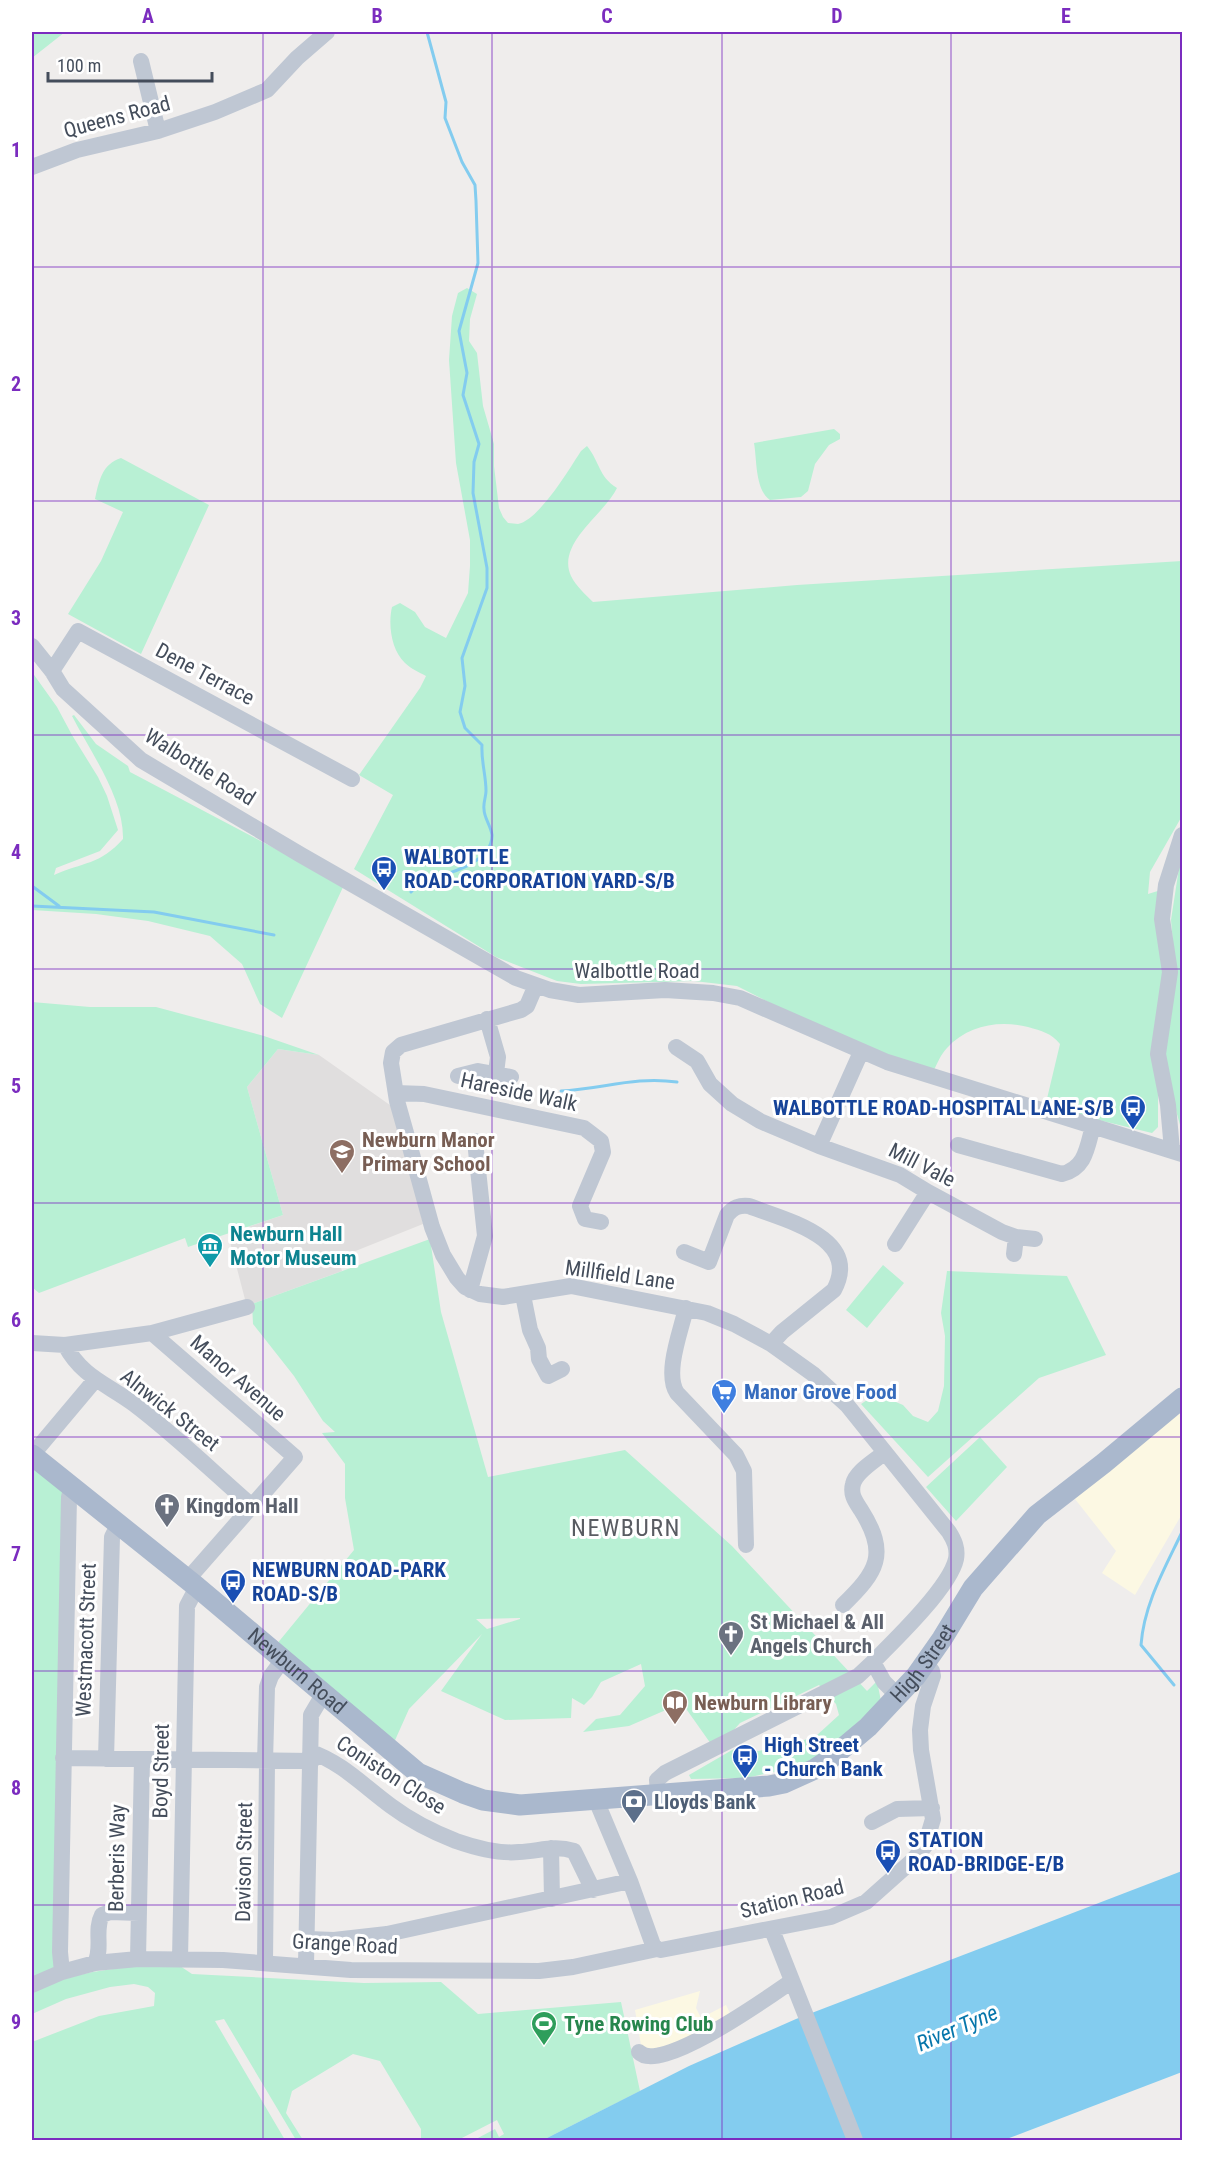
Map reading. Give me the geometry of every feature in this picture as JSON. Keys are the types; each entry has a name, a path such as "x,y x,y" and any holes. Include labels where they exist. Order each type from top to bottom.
{"main road":[{"name":"High Street","path":"596,1800 769,1786 804,1776 830,1759 868,1727 926,1663 973,1588 1037,1515 1182,1398"},
{"name":"Newburn Road","path":"32,1455 193,1583 418,1773 449,1788 483,1800 520,1805 596,1800"}],"street":[{"name":"Queens Road","path":"32,167 77,150 158,131 215,112 267,90 297,58 327,32"},
{"path":"141,61 158,131"},
{"name":"Dene Terrace","path":"52,671 78,630 352,779"},
{"name":"Walbottle Road","path":"32,646 63,689 141,760 516,978 550,990 579,995 665,990 740,998 887,1062 1177,1152"},
{"path":"1177,1152 1158,1054 1170,972 1162,919 1167,885 1182,835"},
{"path":"475,1141 485,1236 470,1290 457,1278 432,1227 396,1093 391,1063 393,1052 401,1045 521,1010 527,1006 536,985"},
{"path":"458,1076 478,1071 503,1075 488,1020"},
{"name":"Mill Vale","path":"676,1047 697,1061 710,1084 732,1104 760,1121 819,1146 900,1175 1010,1241 1035,1239"},
{"path":"819,1146 861,1052"},
{"name":"Hareside Walk","path":"396,1093 424,1094 584,1128 601,1141 603,1152 580,1206 585,1218 602,1222"},
{"path":"958,1145 1062,1174 1072,1172 1081,1164 1093,1126"},
{"path":"895,1244 928,1192"},
{"path":"684,1252 709,1262 727,1215 740,1205 769,1214 827,1240 838,1254 840,1264 838,1281 834,1290 782,1332 771,1344"},
{"name":"Millfield Lane","path":"470,1290 480,1294 503,1297 571,1286 686,1308 734,1324 771,1344 830,1388 847,1405 954,1540 956,1557 950,1572 922,1611 858,1676 665,1773 657,1780 658,1794"},
{"path":"523,1295 528,1323 538,1348 539,1359 548,1376 562,1369"},
{"path":"32,1343 65,1346 152,1333 247,1307"},
{"path":"686,1308 671,1380 676,1393 742,1463 746,1545"},
{"name":"Manor Avenue","path":"152,1333 295,1457 252,1506"},
{"name":"Alnwick Street","path":"65,1346 76,1364 95,1380 133,1403 252,1506"},
{"path":"32,1455 95,1380"},
{"path":"843,1605 870,1577 877,1554 874,1534 854,1499 853,1485 860,1473 885,1452"},
{"path":"62,1972 60,1952 63,1758 69,1497 72,1486"},
{"path":"193,1583 252,1506"},
{"name":"Westmacott Street","path":"106,1758 112,1537 119,1524"},
{"name":"Boyd Street","path":"180,1959 187,1606 193,1583"},
{"name":"Davison Street","path":"265,1962 267,1687 271,1676 284,1658"},
{"path":"873,1662 884,1682 898,1696"},
{"name":"Station Road","path":"657,1949 772,1930 831,1917 866,1902 912,1861 925,1846 932,1828 932,1808 920,1740 923,1706 933,1676 926,1663"},
{"path":"306,1965 311,1715 324,1693"},
{"path":"63,1758 266,1762 311,1757"},
{"name":"Coniston Close","path":"311,1757 328,1758 393,1808 418,1824 455,1840 485,1849 518,1852 561,1847 574,1851 593,1890"},
{"name":"Berberis Way","path":"138,1959 142,1759"},
{"path":"596,1800 630,1881 653,1945 657,1949"},
{"path":"872,1822 897,1809 932,1808"},
{"path":"551,1848 552,1899"},
{"path":"308,1939 333,1940 387,1934 630,1881"},
{"path":"95,1963 99,1955 99,1923 102,1915 110,1912 138,1913"},
{"path":"772,1930 855,2140"},
{"name":"Grange Road","path":"32,1985 62,1972 95,1963 138,1959 265,1962 351,1970 539,1971 573,1967 657,1949"},
{"path":"639,2052 649,2057 668,2053 693,2042 732,2021 792,1981"}],"shaded area":[{"name":"Newburn Manor Primary School","path":"278,1049 319,1055 397,1110 423,1224 338,1258 342,1271 247,1307 228,1234 283,1215 247,1087"},
{"path":"1178,1412 1182,1417 1182,1514 1135,1595 1102,1573 1116,1551 1075,1499"},
{"path":"700,1991 696,2008 701,2018 726,2005 731,2015 685,2042 642,2051 635,2010"}],"green space":[{"path":"32,32 65,32 32,58"},
{"path":"467,288 477,294 470,319 469,341 477,353 483,406 494,444 499,508 503,517 508,523 518,524 535,513 587,446 606,479 617,488 584,529 570,552 568,564 571,576 593,602 797,585 1182,561 1182,816 1150,872 1148,894 1161,890 1165,969 1158,1077 1158,1127 1152,1133 1045,1107 1060,1044 1050,1035 1038,1030 1006,1024 974,1029 955,1040 947,1048 933,1072 841,1039 737,986 694,981 581,984 557,981 496,957 354,869 393,795 359,775 426,676 407,665 396,651 390,621 392,607 400,603 415,612 425,627 446,638 468,593 470,540 456,463 449,360 452,316 458,293"},
{"path":"834,429 840,434 840,439 829,445 815,464 808,491 801,497 770,500 759,482 754,443"},
{"path":"121,458 209,505 141,654 68,614 101,561 123,512 95,499 105,469 109,464"},
{"path":"32,672 57,707 98,777 118,830 100,851 56,868 54,875 107,854 123,839 122,823 112,792 72,716 74,715 96,744 128,766 130,772 344,885 282,1018 260,1004 242,964 210,936 148,921 96,914 32,910"},
{"path":"1182,859 1182,1132 1164,1056 1176,978 1171,920"},
{"path":"32,1002 90,1007 156,1007 264,1036 319,1055 278,1049 247,1087 283,1215 188,1247 185,1238 39,1293 32,1287"},
{"path":"430,1239 441,1312 488,1477 625,1450 732,1546 867,1691 877,1681 881,1701 813,1763 746,1778 691,1779 689,1775 739,1746 758,1751 783,1747 816,1736 839,1715 836,1704 819,1685 740,1723 732,1732 711,1744 682,1703 629,1726 583,1732 596,1719 620,1715 645,1686 641,1664 601,1682 584,1705 572,1698 571,1718 505,1720 441,1691 482,1634 409,1709 392,1747 276,1645 354,1550 345,1498 345,1464 322,1433 335,1432 323,1421 294,1376 253,1324 252,1304","holes":["520,1618 487,1629 476,1619"]},
{"path":"883,1265 904,1283 867,1328 846,1310"},
{"path":"947,1271 1067,1276 1106,1355 1039,1378 928,1477 861,1404 870,1398 889,1399 903,1405 913,1416 928,1422 938,1411 944,1386 945,1336 941,1313"},
{"path":"980,1437 1007,1467 956,1521 926,1487"},
{"path":"32,1467 66,1495 55,1970 32,1978"},
{"path":"141,1966 180,1966 192,1974 364,1983 441,1982 478,2014 621,2002 640,2091 543,2140 474,2140 495,2129 499,2137 504,2134 497,2120 458,2140 421,2140 421,2129 380,2061 353,2054 292,2091 286,2113 303,2140 296,2140 224,2019 215,2021 285,2140 32,2140 32,2042 99,2016 154,2006 155,1993 148,1987 134,1984 110,1987 66,1999 32,2014 32,1991 60,1980 85,1974"}],"water":[{"name":"River Tyne","path":"1182,1871 1182,2072 1004,2140 543,2140 689,2066 796,2019"}],"waterway":[{"path":"411,892 420,881 453,872 476,861 490,845 492,835 484,812 486,791 482,745 465,728 460,712 465,686 462,658 487,588 487,568 473,493 474,462 479,444 463,395 467,373 459,331 478,263 475,185 462,162 445,118 446,102 427,32"},
{"path":"32,886 59,906"},
{"path":"32,906 154,912 274,935"},
{"path":"561,1091 633,1082 677,1082"},
{"path":"1174,1685 1141,1645 1151,1601 1182,1532"}],"place":[{"name":"WALBOTTLE ROAD-CORPORATION YARD-S/B","path":"384,892"},
{"name":"WALBOTTLE ROAD-HOSPITAL LANE-S/B","path":"1133,1131"},
{"name":"Newburn Manor Primary School","path":"342,1175"},
{"name":"Newburn Hall Motor Museum","path":"210,1269"},
{"name":"Manor Grove Food","path":"724,1415"},
{"name":"Kingdom Hall","path":"167,1529"},
{"name":"NEWBURN ROAD-PARK ROAD-S/B","path":"233,1605"},
{"name":"St Michael & All Angels Church","path":"731,1657"},
{"name":"Newburn Library","path":"675,1726"},
{"name":"High Street - Church Bank","path":"745,1780"},
{"name":"Lloyds Bank","path":"634,1825"},
{"name":"STATION ROAD-BRIDGE-E/B","path":"888,1875"},
{"name":"Tyne Rowing Club","path":"544,2047"}],"district":[{"name":"NEWBURN","path":"626,1528"}]}
